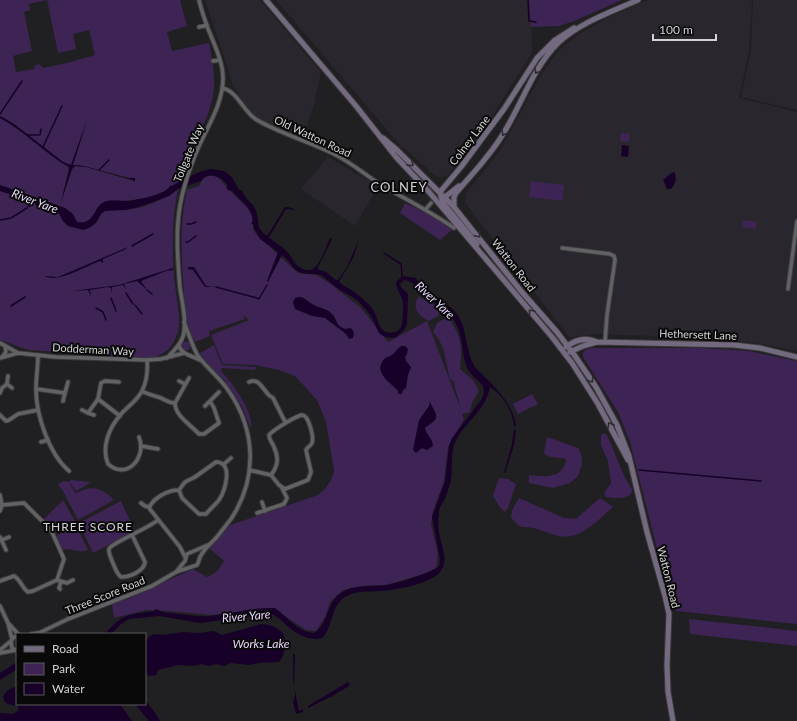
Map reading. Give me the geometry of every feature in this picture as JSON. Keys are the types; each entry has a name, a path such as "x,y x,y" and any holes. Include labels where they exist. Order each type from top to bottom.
{"main road":[{"name":"Watton Road","path":"266,0 383,138 396,157 504,280 566,355 598,404 631,464"},
{"name":"Colney Lane","path":"442,196 511,98 537,58 546,48 566,32 638,0"},
{"name":"Colney Lane","path":"454,207 454,197 494,149 538,70 555,47 583,25"},
{"path":"511,98 520,103"},
{"name":"Watton Road","path":"383,138 391,144 454,207 521,291 568,345 596,387 617,425 626,446 665,596 668,614 668,682 673,721"},
{"name":"Colney Lane","path":"442,196 468,179"},
{"path":"430,194 442,196"},
{"name":"Watton Road","path":"442,196 444,204 504,280"},
{"name":"Hethersett Lane","path":"568,345 582,340 592,340 597,342"},
{"name":"Hethersett Lane","path":"572,351 597,342 734,345 760,348 797,357"},
{"path":"562,350 568,345"},
{"path":"566,355 572,351"}],"street":[{"path":"199,0 220,60 223,75 222,88"},
{"path":"199,27 207,25"},
{"path":"213,61 220,60"},
{"name":"Tollgate Way","path":"182,340 184,322 180,288 177,237 178,221 183,190 190,168 215,113 222,88"},
{"name":"Old Watton Road","path":"222,88 232,92 241,106 257,120 334,154 380,184 426,209 454,228"},
{"path":"426,209 431,203"},
{"path":"788,289 797,221"},
{"path":"562,248 610,254 614,256 615,260 607,315 605,342"},
{"name":"Tollgate Way","path":"184,322 192,341"},
{"path":"167,358 182,340 187,339 192,341"},
{"name":"Three Score Road","path":"38,633 68,619 152,586 176,572 197,565 199,558 223,530 237,508 244,490 249,470 250,446 244,418 228,389 203,362 192,341"},
{"name":"Dodderman Way","path":"0,343 18,353"},
{"path":"179,344 180,350 185,353 192,351 194,346"},
{"name":"Dodderman Way","path":"1,358 6,352 5,346"},
{"name":"Dodderman Way","path":"1,358 18,353 148,360 167,358 185,353"},
{"name":"Three Score Road","path":"185,353 203,362"},
{"path":"38,355 36,389 38,410 48,440 56,455 69,471"},
{"path":"139,438 141,446 137,461 133,466 120,470 108,464 105,451 107,440 120,416 142,391 147,373 148,360"},
{"path":"0,393 2,388 7,384 8,376"},
{"path":"189,378 175,403 176,409 199,434 204,434 219,423 214,408 210,402"},
{"path":"88,412 98,399 101,383 105,381 119,382"},
{"path":"179,381 186,384"},
{"path":"249,382 256,381 263,387 267,394 274,399 286,423"},
{"path":"63,401 68,382"},
{"path":"7,384 12,388"},
{"path":"36,389 65,393"},
{"path":"142,391 166,402 175,403"},
{"path":"204,406 219,392"},
{"path":"98,399 120,416"},
{"path":"0,415 6,421 18,414 38,410"},
{"path":"82,410 94,416"},
{"path":"271,475 278,461 269,435 286,423 300,416 306,417 312,441 312,444 306,450 311,474 308,480 285,489 282,488"},
{"path":"41,442 48,440"},
{"path":"141,446 158,449"},
{"path":"224,464 231,458"},
{"path":"149,506 157,498 169,491 179,490 185,482 195,477 216,462 224,464"},
{"path":"179,490 182,498 199,514 206,514 222,496 227,474 224,464"},
{"path":"249,470 271,475 282,488 287,498 284,504 257,513"},
{"path":"0,495 2,505 0,511"},
{"path":"262,502 265,511"},
{"path":"0,581 14,576 18,578 28,592 34,591 57,580 64,559 51,530 24,503 2,505"},
{"path":"141,503 145,506 149,506"},
{"path":"149,506 153,515 180,547 186,565 190,567"},
{"path":"132,535 145,562 145,566 142,569 121,577 118,574 109,553 109,549 111,546 132,535 153,525 158,520"},
{"path":"6,550 1,539 9,537"},
{"name":"Three Score Road","path":"176,572 191,552 210,544"},
{"path":"180,547 197,555 199,558"},
{"path":"57,580 67,583 73,580"},
{"path":"60,589 61,582"},
{"path":"0,606 8,623 16,634"},
{"path":"8,623 12,648 16,650"},
{"path":"0,650 16,636"},
{"path":"0,653 16,650"}],"shaded area":[{"path":"205,0 260,0 321,72 314,105 303,137 260,120 251,114 233,85"},
{"path":"276,0 622,0 559,26 531,27 532,53 488,123 447,176 437,177 399,144"},
{"path":"648,0 752,0 749,52 739,98 797,112 797,351 718,338 596,334 569,337 465,203 466,193 499,152 542,73 559,50 579,34 607,18"},
{"path":"753,0 797,0 797,110 741,97 751,51"},
{"path":"328,157 378,186 355,226 301,189"}],"green space":[{"path":"0,0 47,0 180,0 187,26 167,32 172,51 209,43 214,73 214,91 212,101 205,121 188,158 181,179 177,183 172,186 171,185 156,195 123,201 104,202 87,221 77,222 72,214 65,208 0,185 0,118 18,129 69,167 61,202 72,169 75,166 86,167 134,181 134,179 79,165 73,165 87,122 70,165 63,162 14,124 0,116","holes":["47,0 58,53 76,49 73,34 89,30 95,55 43,68 39,64 35,65 34,69 16,72 13,56 32,51 24,12 30,10 29,4"]},
{"path":"529,0 622,0 559,26 531,27"},
{"path":"621,133 630,134 629,142 620,141"},
{"path":"210,175 218,177 246,206 252,215 253,230 259,237 298,273 316,275 331,284 361,308 388,342 427,321 460,407 454,382 450,379 443,348 433,332 437,323 444,319 450,320 459,338 461,355 460,369 473,380 479,391 472,403 470,412 462,414 464,419 448,447 444,481 433,511 431,524 438,555 436,568 427,573 386,585 363,586 343,590 330,602 325,617 316,631 306,630 273,608 211,615 146,610 114,618 112,603 127,599 193,569 207,577 215,573 224,561 209,548 230,525 318,495 329,484 334,470 326,422 317,400 295,376 279,370 255,365 223,364 211,335 249,320 243,315 245,319 209,331 210,336 195,342 191,335 187,320 183,279 183,212 187,190 199,186 203,178"},
{"path":"531,181 564,185 562,201 529,197"},
{"path":"178,189 173,244 174,277 179,313 179,327 174,342 168,350 160,355 149,358 28,350 0,340 0,191 34,202 37,206 45,206 54,209 68,226 98,220 102,213 108,210 125,210 146,205 166,197"},
{"path":"405,203 433,216 452,230 440,240 400,213"},
{"path":"743,220 756,222 756,229 742,227"},
{"path":"419,296 441,311 438,316 429,321 419,314 416,304"},
{"path":"184,342 188,342 190,346 188,350 184,350 182,348 182,344"},
{"path":"214,345 222,365 256,367 255,370 222,368 221,371 231,382 241,397 249,413 251,427 242,407 225,381 199,354"},
{"path":"590,348 703,348 749,351 797,361 797,624 677,611 672,608 630,442 618,412 583,357 585,350"},
{"path":"532,394 538,404 518,414 513,404"},
{"path":"603,433 606,434 624,476 632,489 631,494 628,496 619,498 606,497 604,493 611,483 608,461 601,445 601,436"},
{"path":"547,437 578,448 581,453 582,464 578,476 570,483 553,488 529,483 529,475 552,475 561,470 564,466 566,459 551,457 544,453"},
{"path":"499,478 508,479 516,484 508,508 505,512 493,496"},
{"path":"65,481 69,482 76,493 92,488 105,492 114,500 78,520 58,484"},
{"path":"69,481 91,482 77,491"},
{"path":"519,498 564,518 576,519 600,498 613,507 588,528 566,537 537,529 522,527 517,524 511,517 512,510"},
{"path":"63,500 75,521 54,533 43,520"},
{"path":"121,501 135,531 93,553 79,523"},
{"path":"76,525 88,550 62,550 56,536"},
{"path":"689,619 797,631 797,646 690,634"}],"water":[{"path":"0,116 14,124 63,162 71,165 86,122 73,165 84,166 127,178 135,178 135,182 133,180 86,167 75,166 72,169 61,202 69,167 18,129 0,118"},
{"path":"622,145 629,146 628,157 621,156"},
{"name":"River Yare","path":"211,169 224,171 232,177 238,188 253,205 257,213 259,228 265,235 268,235 285,207 294,209 286,209 269,237 281,246 296,264 304,270 315,268 322,257 330,238 332,239 317,269 326,272 338,280 347,267 360,237 353,258 339,282 360,296 369,305 374,311 380,327 386,332 390,333 398,331 402,323 403,301 396,282 402,276 416,278 424,290 446,304 457,314 461,320 475,367 506,401 514,417 516,426 514,426 509,409 503,399 490,387 488,395 480,409 456,440 452,454 451,481 439,511 438,522 444,559 443,568 440,572 429,580 412,586 387,590 358,592 345,597 337,605 326,634 322,638 311,639 301,635 277,617 270,614 200,623 160,616 129,619 112,633 106,633 111,627 126,616 154,611 156,609 167,613 206,616 275,608 293,624 303,630 314,633 319,629 336,597 346,590 357,587 392,584 435,569 439,566 440,559 432,517 445,481 449,446 452,438 481,400 484,393 483,386 467,368 460,334 456,323 443,309 423,296 411,282 404,280 400,284 408,294 407,324 404,330 395,338 388,338 380,334 369,313 355,299 320,275 299,272 282,255 268,282 267,281 278,252 260,239 253,224 251,224 253,221 248,208 232,191 228,190 226,187 228,186 223,180 216,176 208,176 201,181 178,189 169,196 139,207 125,210 105,211 101,214 96,223 83,230 68,226 58,212 41,205 37,206 34,202 0,191 0,185 65,208 73,214 77,222 83,222 88,221 91,218 102,203 107,201 129,201 159,194 171,185 172,186 201,172"},
{"path":"674,172 676,177 675,183 671,189 667,189 663,180"},
{"path":"128,247 103,259 103,263 100,261 57,278 45,276 58,277"},
{"path":"188,267 194,267 206,286 216,287 205,287 193,270 188,269"},
{"path":"173,268 173,270 166,271 141,281 147,290 137,281 124,284 126,290 123,285 112,287 111,294 111,288 108,287 90,290 91,297 88,290 72,291 119,285"},
{"path":"295,298 304,298 310,303 330,312 342,328 352,329 354,333 353,338 349,339 346,334 325,318 312,316 295,309 293,302"},
{"path":"402,346 405,346 408,349 405,357 406,361 411,367 406,388 403,390 402,394 398,394 398,391 387,381 380,368 384,359 392,355"},
{"path":"430,401 436,418 425,428 433,446 427,450 422,448 416,453 413,450 419,420 429,406"},
{"path":"514,429 516,430 514,445 504,473 512,444"},
{"name":"Works Lake","path":"261,624 271,626 279,630 284,636 285,649 279,662 249,665 231,663 224,666 216,664 209,666 202,664 193,666 178,665 158,670 156,675 147,675 146,642 153,634 163,635 183,632 199,633 214,631 222,635"},
{"path":"293,654 295,654 294,686 299,711 303,709 303,712 296,714 293,702 295,695 293,678"},
{"path":"16,663 16,670 0,680 0,673"},
{"path":"348,682 350,685 332,697 308,708 308,706"},
{"path":"16,686 16,705 121,705 132,721 0,721 0,713 13,714 19,710 18,706 7,704 4,701 3,696 8,690"},
{"path":"146,701 160,721 149,721 136,705 146,705"}],"waterway":[{"path":"528,0 529,21 536,22"},
{"path":"0,114 22,81"},
{"path":"43,147 62,106"},
{"path":"28,135 40,135 41,129"},
{"path":"99,170 109,160"},
{"name":"River Yare","path":"28,207 34,202"},
{"name":"River Yare","path":"0,220 11,218 27,208"},
{"path":"187,224 196,222"},
{"path":"132,246 153,234"},
{"path":"186,242 196,236"},
{"path":"384,253 401,264 402,276"},
{"path":"254,297 259,299 267,285"},
{"path":"216,287 253,297"},
{"path":"147,290 152,294"},
{"path":"126,293 133,304"},
{"path":"11,306 25,297"},
{"path":"111,298 116,311"},
{"path":"135,305 142,314"},
{"path":"96,308 103,312 106,320"},
{"path":"639,470 761,481"}],"district":[{"name":"COLNEY","path":"399,187"},
{"name":"THREE SCORE","path":"88,526"}]}
